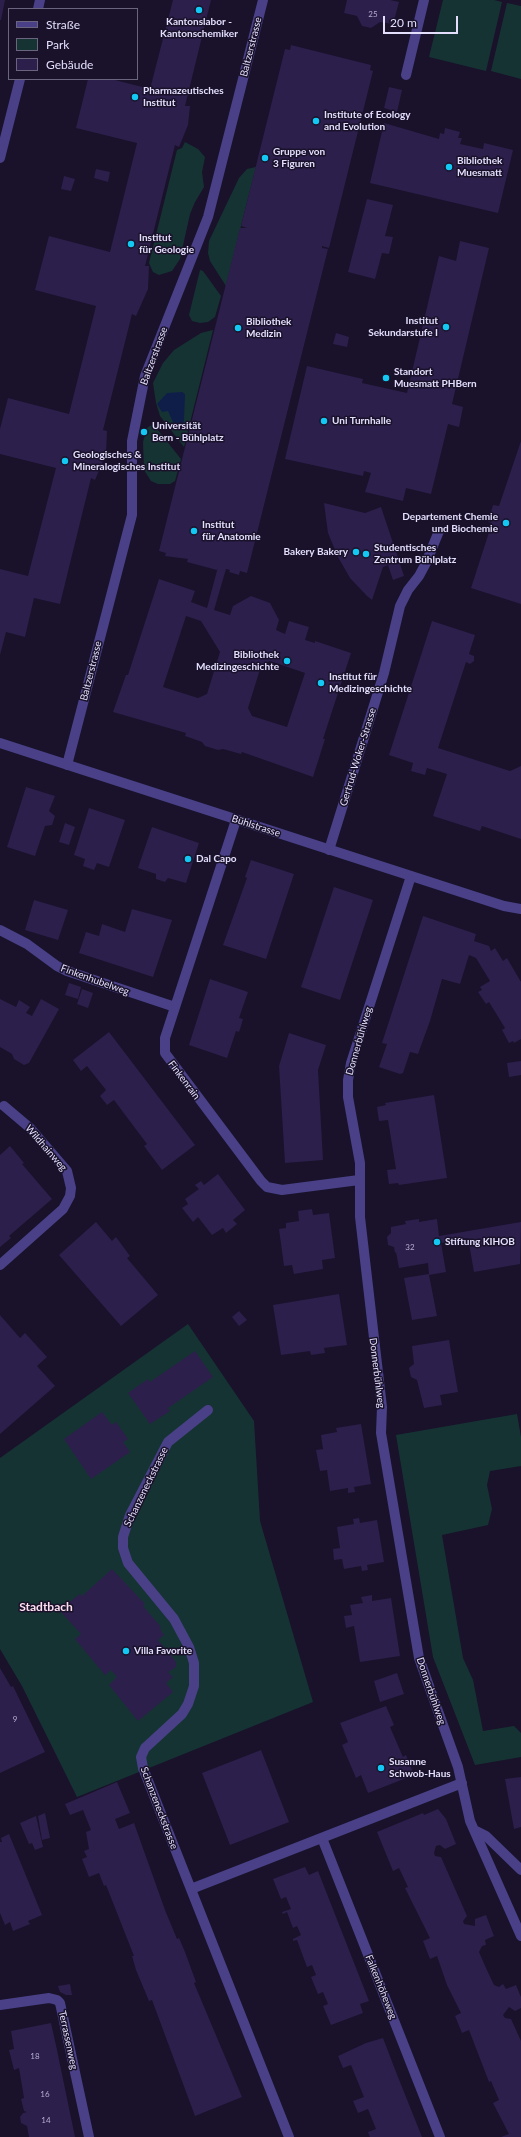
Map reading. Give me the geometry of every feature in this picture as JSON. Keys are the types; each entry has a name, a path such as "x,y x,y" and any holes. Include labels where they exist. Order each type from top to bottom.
{"street":[{"name":"Baltzerstrasse","path":"67,765 132,515 132,441 145,376 208,217 263,0"},
{"path":"406,75 424,0"},
{"path":"0,158 20,80"},
{"name":"Gertrud-Woker-Strasse","path":"329,850 384,673 400,606 408,590 426,563 439,531"},
{"name":"Bühlstrasse","path":"0,743 516,909 521,914"},
{"name":"Finkenrain","path":"236,820 164,1043 167,1058 261,1181 274,1190 359,1180"},
{"name":"Donnerbühlweg","path":"411,876 348,1072 347,1090 359,1160 360,1217 382,1407 381,1433 415,1636 421,1665 458,1767 466,1809 474,1830"},
{"name":"Finkenhubelweg","path":"0,930 27,944 67,971 175,1007"},
{"name":"Wildhainweg","path":"0,1265 63,1209 70,1196 71,1188 71,1179 67,1171 30,1128 4,1106"},
{"name":"Schanzeneckstrasse","path":"208,1410 168,1442 130,1515 123,1537 123,1548 128,1563 174,1619 189,1648 194,1663 194,1686 188,1704 182,1714 145,1748 142,1757 143,1768 289,2137"},
{"path":"191,1889 462,1783"},
{"path":"474,1830 486,1836 521,1870"},
{"path":"474,1830 521,1936"},
{"name":"Falkenhöheweg","path":"322,1838 440,2137"},
{"name":"Terrassenweg","path":"0,2005 49,1998 57,2000 62,2010 88,2137"}],"green space":[{"path":"443,0 494,0 502,2 486,71 429,57"},
{"path":"507,3 521,6 521,79 491,71"},
{"path":"185,142 198,149 205,157 202,172 204,187 190,214 180,259 172,271 159,275 153,272 149,263 177,150 182,148"},
{"path":"256,167 226,286 210,261 208,253 209,241 239,178 247,169"},
{"path":"200,270 203,271 221,296 215,317 208,322 200,323 192,321 189,315"},
{"path":"213,330 184,447 160,416 156,403 153,383 163,363 174,350 201,333"},
{"path":"153,424 181,459 175,481 170,484 158,484 151,481 144,470 143,442 147,428"},
{"path":"188,1324 254,1421 260,1521 313,1702 77,1797 22,1686 0,1649 0,1458"},
{"path":"517,1414 521,1437 521,1466 490,1471 487,1485 492,1509 488,1525 442,1535 463,1658 473,1680 483,1731 514,1726 521,1733 521,1757 475,1765 433,1657 396,1435"}],"water":[{"path":"182,392 185,394 184,420 182,428 176,429 168,411 162,412 157,404 167,393"}],"building":[{"path":"0,0 5,0 1,20 0,20"},
{"path":"173,0 211,0 185,106 190,106 188,125 179,147 175,145 145,266 149,266 148,289 136,316 132,314 103,430 107,431 106,454 95,480 91,478 60,604 34,598 25,637 6,632 0,655 0,569 28,576 56,468 0,454 0,429 8,398 69,414 96,306 35,290 49,236 110,252 137,143 76,128 88,80 115,80 150,89"},
{"path":"347,0 390,0 399,2 393,24 380,22 371,28 362,26 357,16 344,13"},
{"path":"291,45 371,65 370,70 373,71 329,248 322,246 322,248 328,249 247,573 240,571 239,575 229,572 230,570 226,569 214,610 230,615 233,606 251,596 270,603 279,620 276,630 285,634 289,621 309,627 305,640 315,643 315,641 351,653 323,739 325,739 313,777 242,752 241,754 205,746 202,742 185,736 186,733 113,712 126,675 128,675 159,579 195,591 191,602 207,608 218,567 217,570 187,562 188,559 165,556 166,553 159,551 240,228 247,228 241,226 285,49 290,50","holes":["186,616 201,621 220,652 207,694 198,698 163,687","270,661 305,673 287,727 252,716 248,708 261,666"]},
{"path":"389,87 402,90 397,112 384,108"},
{"path":"384,123 439,139 440,133 444,134 445,128 460,132 458,138 462,138 460,144 483,149 484,143 513,150 498,213 370,183"},
{"path":"96,169 110,172 108,182 94,178"},
{"path":"64,176 75,179 71,191 61,189"},
{"path":"367,199 393,205 385,236 393,237 389,254 382,253 375,279 348,272"},
{"path":"460,241 489,248 452,404 463,407 459,427 448,424 431,494 406,488 403,501 365,492 371,473 364,471 363,476 285,459 307,366 363,379 362,383 407,393 439,256 456,261"},
{"path":"336,333 349,337 347,347 333,344"},
{"name":"Departement Chemie und Biochemie","path":"521,441 521,604 471,588 492,523 488,522 493,505 499,506"},
{"name":"Studentisches Zentrum Bühlplatz","path":"324,503 365,513 381,507 404,576 393,580 388,565 383,567 372,600 367,596 350,578 338,557 328,533"},
{"path":"432,621 475,635 469,654 474,656 474,661 470,664 466,662 438,748 510,771 521,766 521,839 482,826 480,831 433,816 447,774 427,768 425,775 411,771 413,763 389,755"},
{"path":"26,787 55,796 49,811 55,816 52,825 45,826 35,856 7,847"},
{"path":"89,808 125,820 109,867 97,863 94,870 83,866 85,859 74,855"},
{"path":"65,823 75,827 69,845 59,842"},
{"path":"152,827 199,843 186,883 168,878 165,882 156,879 156,874 138,868"},
{"path":"251,860 294,874 266,959 223,945 247,878 245,877"},
{"path":"334,887 373,900 340,1000 301,987"},
{"path":"34,900 68,910 58,940 25,930"},
{"path":"132,909 172,920 153,977 79,953 86,932 99,936 102,924 125,932"},
{"path":"423,916 476,934 474,941 489,946 491,951 495,948 503,961 507,958 521,982 521,1039 514,1043 513,1041 509,1043 502,1030 505,1028 489,1002 486,1004 478,992 482,990 480,987 490,981 476,958 469,955 460,984 442,979 430,1021 418,1054 410,1052 403,1073 400,1074 379,1067 387,1044 382,1043"},
{"path":"210,979 248,992 239,1018 243,1019 241,1026 239,1032 236,1031 227,1058 189,1045"},
{"path":"69,983 81,987 78,999 65,995"},
{"path":"82,989 93,993 88,1008 77,1004"},
{"path":"0,999 16,1007 19,1000 30,1007 26,1013 32,1016 41,999 59,1009 29,1063 24,1065 14,1059 12,1054 0,1047"},
{"path":"109,1032 195,1145 162,1170 144,1146 147,1144 114,1100 107,1105 100,1096 106,1090 87,1066 81,1071 73,1060"},
{"path":"289,1033 326,1045 318,1070 323,1160 285,1163 279,1066"},
{"path":"521,1061 521,1075 509,1077 507,1063"},
{"path":"434,1095 447,1178 399,1185 398,1183 389,1184 387,1170 396,1169 388,1120 379,1121 377,1107 386,1105 385,1103"},
{"path":"10,1146 24,1163 22,1164 52,1199 9,1236 11,1238 0,1247 0,1155"},
{"path":"218,1174 245,1210 233,1220 237,1224 226,1233 223,1228 212,1235 198,1217 193,1222 182,1208 188,1204 185,1199 199,1189 195,1185 201,1181 204,1185"},
{"path":"312,1209 313,1215 329,1213 335,1258 322,1260 323,1269 294,1274 292,1265 284,1266 279,1229 286,1228 286,1223 299,1221 298,1211"},
{"path":"419,1219 419,1222 437,1219 439,1236 521,1222 520,1264 474,1272 468,1238 441,1243 446,1272 429,1275 437,1316 412,1320 404,1278 429,1274 428,1263 399,1268 396,1252 395,1253 394,1247 388,1245 387,1237 391,1233 391,1227 406,1224 405,1221"},
{"path":"96,1222 112,1241 116,1237 130,1256 127,1258 158,1295 121,1326 59,1255"},
{"path":"339,1294 347,1345 324,1348 325,1353 311,1355 310,1351 281,1355 273,1305"},
{"path":"239,1311 247,1320 239,1326 232,1317"},
{"path":"0,1315 20,1338 25,1333 47,1357 37,1366 55,1386 0,1434"},
{"path":"449,1340 458,1392 440,1395 442,1405 424,1408 417,1380 411,1377 409,1368 414,1364 412,1346"},
{"path":"195,1351 213,1377 168,1408 170,1411 150,1424 128,1393 148,1379 150,1382"},
{"path":"102,1412 112,1425 116,1422 128,1439 123,1442 130,1452 91,1479 64,1439"},
{"path":"361,1424 371,1484 354,1487 355,1492 348,1493 348,1488 330,1491 327,1470 320,1471 316,1450 323,1449 321,1435 337,1432 336,1428"},
{"path":"359,1518 360,1523 377,1520 384,1562 367,1565 368,1570 362,1571 361,1566 344,1569 342,1559 334,1560 333,1549 340,1548 337,1527 354,1524 353,1519"},
{"name":"Villa Favorite","path":"112,1569 145,1604 143,1606 161,1627 160,1629 164,1635 158,1640 176,1662 176,1667 168,1672 173,1677 166,1683 173,1692 138,1721 109,1685 117,1677 111,1670 105,1675 75,1639 81,1634 59,1610 80,1594 82,1596"},
{"path":"372,1595 372,1601 391,1598 400,1656 360,1662 354,1626 346,1628 344,1616 352,1615 350,1605 363,1603 361,1597"},
{"path":"0,1668 11,1687 13,1686 45,1752 0,1773"},
{"path":"397,1673 404,1694 380,1702 374,1681"},
{"path":"386,1706 394,1725 390,1727 403,1757 406,1755 414,1775 368,1793 361,1775 356,1778 342,1745 348,1742 340,1723"},
{"path":"261,1750 289,1822 230,1845 202,1773"},
{"path":"521,1777 521,1827 514,1829 505,1779"},
{"path":"117,1782 130,1813 115,1819 119,1829 134,1823 165,1910 177,1939 179,1938 185,1952 196,1982 194,1983 242,2097 195,2116 152,2000 149,2001 136,1970 132,1956 134,1956 106,1885 104,1886 99,1873 89,1877 82,1859 87,1857 84,1851 89,1849 86,1832 91,1830 83,1810 70,1815 65,1804"},
{"path":"438,1809 446,1819 456,1844 445,1849 440,1845 436,1846 434,1853 435,1856 441,1857 467,1916 463,1921 464,1924 475,1926 475,1919 486,1915 494,1936 485,1940 486,1945 482,1946 479,1952 494,1985 499,1987 503,1984 506,1989 516,1985 521,1997 521,2008 515,2011 509,2007 503,2015 505,2018 511,2019 521,2041 521,2137 501,2137 509,2134 493,2103 499,2100 491,2081 489,2082 469,2030 462,2033 455,2016 461,2013 447,1985 437,1956 430,1959 423,1941 430,1938 405,1888 408,1887 399,1868 393,1871 377,1832 423,1813 424,1815"},
{"path":"45,1813 50,1838 42,1840 38,1816"},
{"path":"36,1816 43,1847 35,1850 32,1843 29,1844 20,1823"},
{"path":"9,1834 42,1915 28,1921 30,1924 13,1931 10,1922 5,1925 0,1913 0,1842 2,1842 1,1838"},
{"path":"305,1867 309,1875 318,1871 369,2001 360,2004 363,2013 331,2025 323,2006 328,2004 323,1992 318,1994 311,1977 316,1975 312,1965 307,1967 297,1940 293,1941 293,1939 301,1935 297,1926 293,1928 287,1912 283,1914 282,1912 291,1909 286,1897 281,1899 273,1879"},
{"path":"70,1984 72,1995 66,1995 60,1992 58,1986"},
{"path":"51,2023 75,2137 29,2137 27,2126 21,2123 20,2117 23,2113 27,2112 24,2111 21,2099 24,2098 19,2068 14,2070 9,2050 14,2049 11,2031"},
{"path":"383,2038 422,2137 370,2137 368,2132 376,2129 368,2109 358,2113 353,2101 364,2097 351,2065 343,2068 338,2056 366,2043"}],"place":[{"name":"Kantonslabor - Kantonschemiker","path":"199,10"},
{"name":"Pharmazeutisches Institut","path":"135,97"},
{"name":"Institute of Ecology and Evolution","path":"316,121"},
{"name":"Gruppe von 3 Figuren","path":"265,158"},
{"name":"Bibliothek Muesmatt","path":"449,167"},
{"name":"Institut für Geologie","path":"131,244"},
{"name":"Institut Sekundarstufe I","path":"446,327"},
{"name":"Bibliothek Medizin","path":"238,328"},
{"name":"Standort Muesmatt PHBern","path":"386,378"},
{"name":"Uni Turnhalle","path":"324,421"},
{"name":"Universität Bern - Bühlplatz","path":"144,432"},
{"name":"Geologisches & Mineralogisches Institut","path":"65,461"},
{"name":"Departement Chemie und Biochemie","path":"506,523"},
{"name":"Institut für Anatomie","path":"194,531"},
{"name":"Bakery Bakery","path":"356,552"},
{"name":"Studentisches Zentrum Bühlplatz","path":"366,554"},
{"name":"Bibliothek Medizingeschichte","path":"287,661"},
{"name":"Institut für Medizingeschichte","path":"321,683"},
{"name":"Dal Capo","path":"188,859"},
{"name":"Stiftung KIHOB","path":"437,1242"},
{"name":"Villa Favorite","path":"126,1651"},
{"name":"Susanne Schwob-Haus","path":"381,1768"}],"district":[{"name":"Stadtbach","path":"46,1607"}]}
